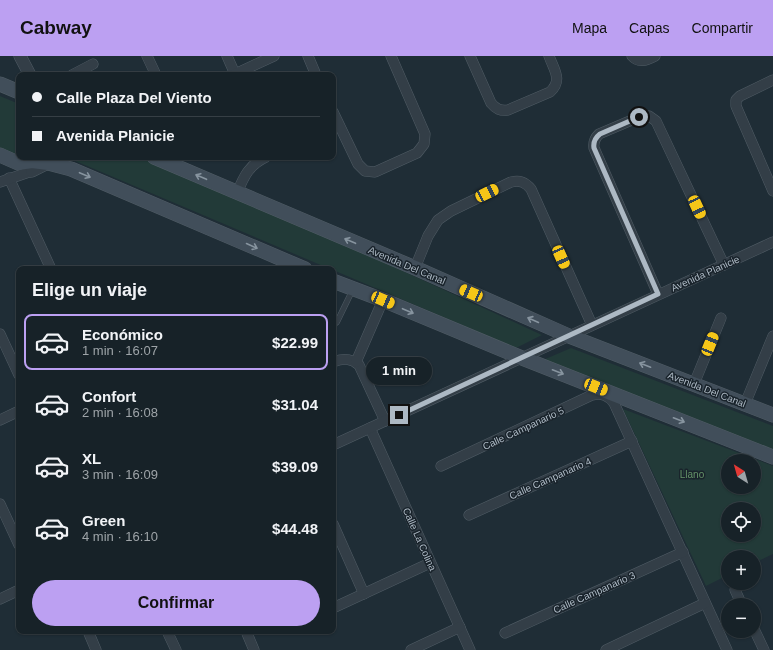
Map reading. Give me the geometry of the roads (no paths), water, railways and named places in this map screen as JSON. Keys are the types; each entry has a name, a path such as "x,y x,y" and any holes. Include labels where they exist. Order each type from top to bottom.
{"main road":[{"path":"0,84 16,91"},
{"path":"0,155 18,163 54,160 78,172 298,266"},
{"name":"Avenida Del Canal","path":"161,160 415,268 569,336 773,415"},
{"path":"336,282 383,300 522,358 773,457"}],"street":[{"path":"20,56 28,72"},
{"path":"147,56 155,72"},
{"path":"227,56 233,72"},
{"path":"238,72 274,56"},
{"path":"308,56 315,72"},
{"path":"336,124 358,164 365,171 375,172 417,153 424,144 425,134 390,56"},
{"path":"470,56 490,103 498,110 508,110 550,92 554,88 557,84 557,75 549,56"},
{"path":"632,56 637,60 642,61 655,56"},
{"path":"78,72 93,64"},
{"path":"773,80 740,96 736,100 736,106 773,191"},
{"path":"658,294 594,148 594,141 600,134 639,117 649,116 656,121 724,265"},
{"path":"49,266 5,180 32,171 54,160"},
{"path":"237,193 250,168 260,160"},
{"path":"415,268 433,226 444,215 511,182 524,182 531,189 592,325"},
{"name":"Avenida Planicie","path":"336,444 773,242"},
{"path":"356,362 383,300"},
{"path":"694,384 721,318"},
{"path":"0,334 16,364"},
{"path":"745,404 773,336"},
{"path":"336,361 346,358 356,362 362,370 385,421"},
{"name":"Calle Campanario 5","path":"442,466 592,395 598,394 605,395 614,403 632,441"},
{"path":"0,420 16,412"},
{"name":"Calle La Colina","path":"370,428 470,650"},
{"path":"632,441 727,650"},
{"name":"Calle Campanario 4","path":"468,515 632,441"},
{"path":"0,504 16,539"},
{"path":"336,531 364,594"},
{"name":"Calle Campanario 3","path":"505,632 683,552"},
{"path":"336,607 430,563"},
{"path":"735,590 739,598"},
{"path":"0,599 16,591"},
{"path":"606,650 705,603"},
{"path":"411,650 460,627"},
{"path":"89,634 96,650"},
{"path":"168,634 176,650"},
{"path":"247,634 254,650"},
{"path":"758,638 764,650"}],"lane":[{"path":"336,323 353,289"}],"park label":[{"name":"Llano","path":"692,474"}]}
